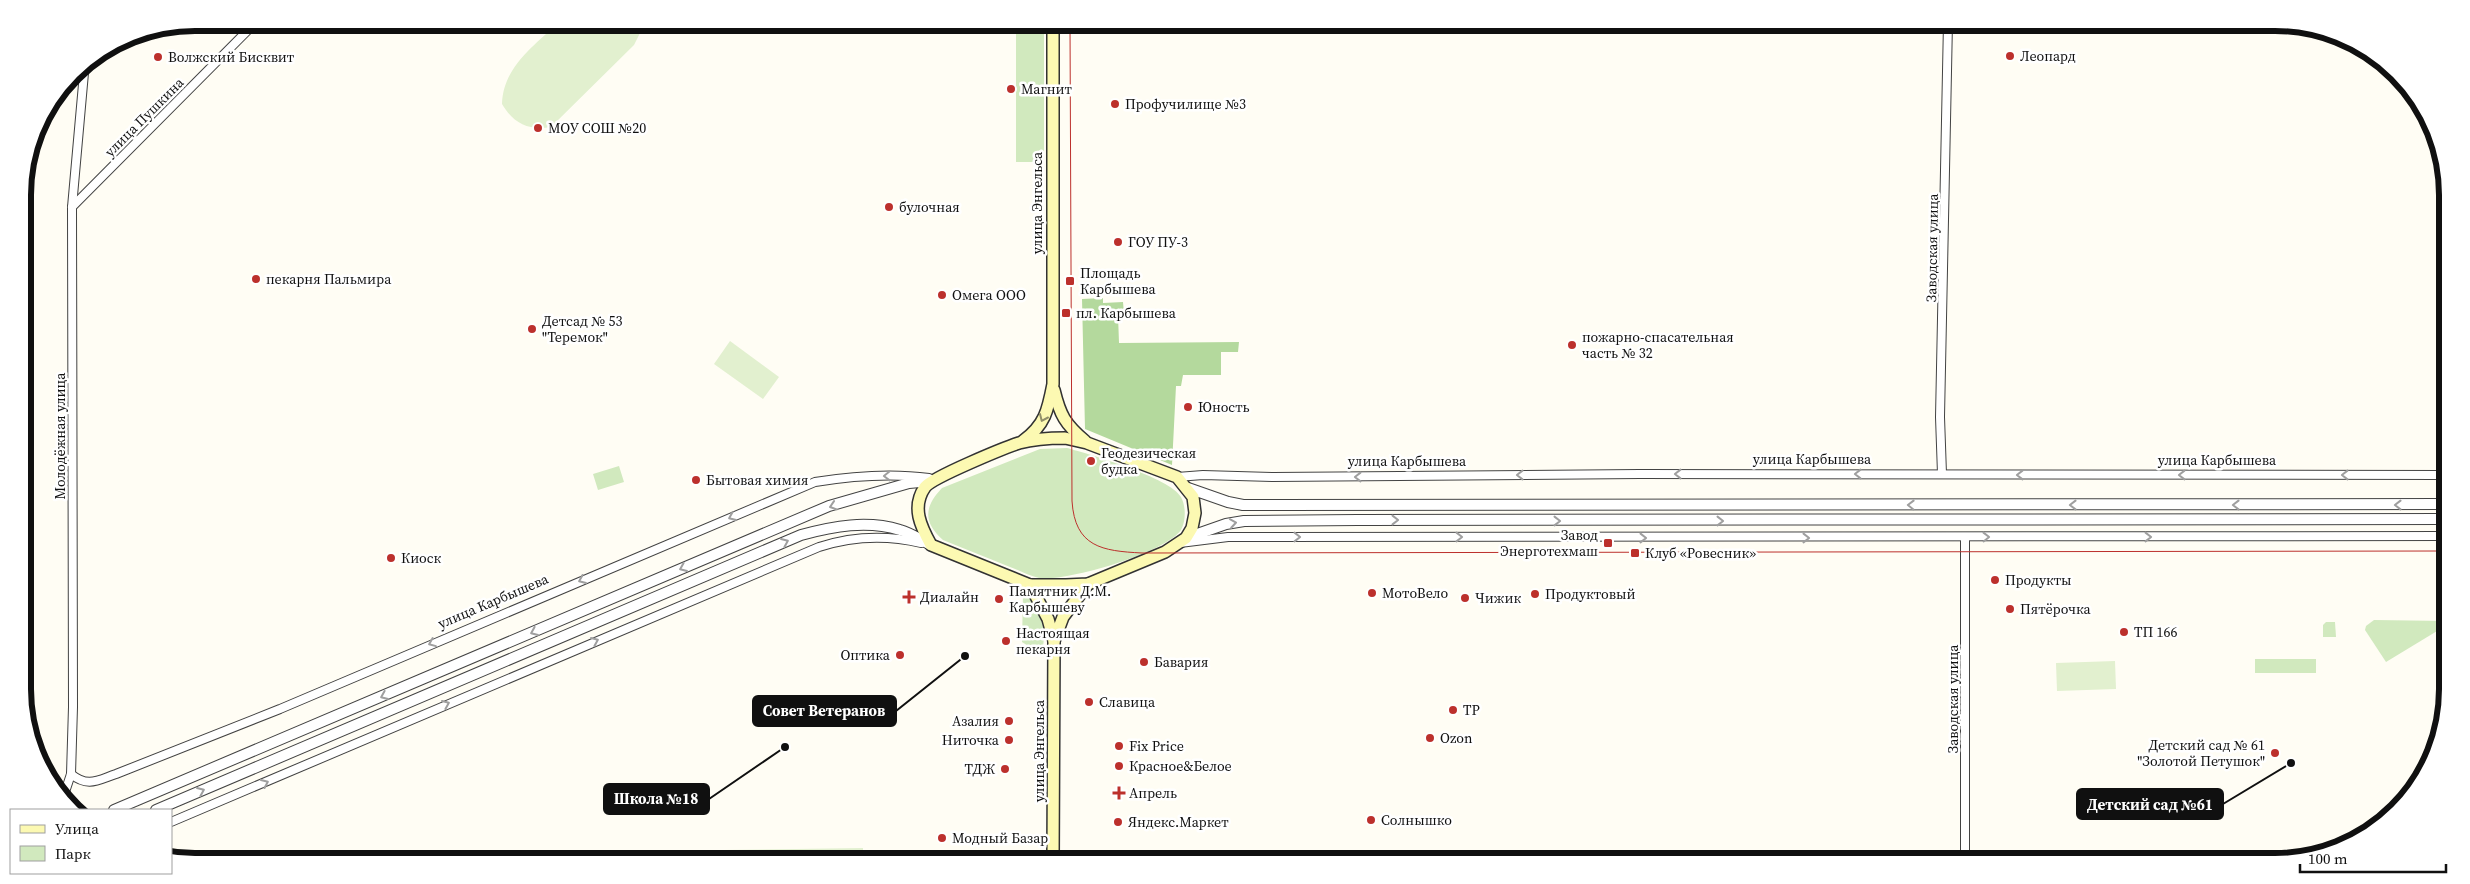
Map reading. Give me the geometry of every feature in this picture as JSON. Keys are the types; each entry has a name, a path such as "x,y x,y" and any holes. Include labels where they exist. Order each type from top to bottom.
{"main road":[{"name":"улица Энгельса","path":"1019,443 1036,431 1042,422 1049,404 1053,384 1053,32"},
{"name":"улица Энгельса","path":"1053,384 1059,412 1073,431 1087,443"},
{"name":"улица Карбышева","path":"933,480 1019,443 1040,439 1065,438 1087,443 1177,477 1188,488 1194,497 1195,513 1192,528 1182,541"},
{"path":"933,480 919,500 918,517 931,545 1030,585 1088,584 1165,552 1182,541"},
{"name":"улица Энгельса","path":"1054,640 1064,616 1088,584"},
{"name":"улица Энгельса","path":"1030,585 1048,619 1054,640 1053,853"}],"street":[{"name":"Заводская улица","path":"1942,474 1940,417 1948,31"},
{"name":"улица Пушкина","path":"72,207 246,32"},
{"name":"Молодёжная улица","path":"66,789 71,774 73,707 72,207 82,77"},
{"name":"улица Карбышева","path":"1177,477 1203,475 1283,477 1942,474 2439,475"},
{"name":"улица Карбышева","path":"71,774 79,780 89,783 125,771 280,709 426,645 815,482 861,477 911,476 933,480"},
{"name":"улица Карбышева","path":"116,809 829,506 909,483 933,480"},
{"name":"улица Карбышева","path":"1188,488 1228,502 1243,505 2439,504"},
{"path":"1182,541 1226,524 1244,521 2439,519"},
{"path":"158,809 801,535 834,526 866,525 900,530 931,545"},
{"path":"1182,541 1228,537 1965,538 2439,536"},
{"path":"172,822 818,547 842,540 869,537 901,538 931,545"},
{"name":"Заводская улица","path":"1965,538 1965,852"}],"green space":[{"path":"548,32 641,32 634,45 551,127 536,128 522,124 506,111 502,104 508,79 521,58"},
{"path":"1016,32 1044,32 1044,162 1016,162"},
{"path":"1103,298 1103,303 1123,302 1124,314 1118,315 1119,343 1239,342 1238,352 1221,352 1221,375 1183,375 1181,386 1176,386 1172,465 1085,429 1082,299"},
{"path":"730,341 779,377 763,399 714,364"},
{"path":"1067,448 1146,475 1174,490 1181,497 1185,509 1185,518 1181,530 1156,548 1114,564 1092,571 1052,578 1039,578 943,540 932,527 929,521 929,508 942,488 1040,449"},
{"path":"619,466 624,482 598,490 593,474"},
{"path":"1023,593 1030,597 1035,604 1042,620 1044,638 1041,654 1022,642"},
{"path":"2374,620 2439,621 2439,630 2386,662 2365,630 2366,626"},
{"path":"2326,622 2335,622 2336,637 2323,637 2323,625"},
{"path":"2255,659 2316,659 2316,673 2255,673"},
{"path":"2115,661 2116,689 2057,691 2056,663"},
{"path":"863,848 863,853 723,853 723,850"}],"tram line":[{"path":"1070,32 1072,501 1074,516 1079,528 1093,544 1103,548 1142,553 2439,551"}],"place":[{"name":"Леопард","path":"2010,56"},
{"name":"Волжский Бисквит","path":"158,57"},
{"name":"Магнит","path":"1011,89"},
{"name":"Профучилище №3","path":"1115,104"},
{"name":"МОУ СОШ №20","path":"538,128"},
{"name":"булочная","path":"889,207"},
{"name":"ГОУ ПУ-3","path":"1118,242"},
{"name":"пекарня Пальмира","path":"256,279"},
{"name":"Площадь Карбышева","path":"1070,281"},
{"name":"Омега ООО","path":"942,295"},
{"name":"пл. Карбышева","path":"1066,313"},
{"name":"Детсад № 53 \"Теремок\"","path":"532,329"},
{"name":"пожарно-спасательная часть № 32","path":"1572,345"},
{"name":"Юность","path":"1188,407"},
{"name":"Геодезическая будка","path":"1091,461"},
{"name":"Бытовая химия","path":"696,480"},
{"name":"Завод Энерготехмаш","path":"1608,543"},
{"name":"Клуб «Ровесник»","path":"1635,553"},
{"name":"Киоск","path":"391,558"},
{"name":"Продукты","path":"1995,580"},
{"name":"МотоВело","path":"1372,593"},
{"name":"Продуктовый","path":"1535,594"},
{"name":"Диалайн","path":"909,597"},
{"name":"Чижик","path":"1465,598"},
{"name":"Памятник Д.М. Карбышеву","path":"999,599"},
{"name":"Пятёрочка","path":"2010,609"},
{"name":"ТП 166","path":"2124,632"},
{"name":"Настоящая пекарня","path":"1006,641"},
{"name":"Оптика","path":"900,655"},
{"name":"Совет Ветеранов","path":"965,656"},
{"name":"Бавария","path":"1144,662"},
{"name":"Славица","path":"1089,702"},
{"name":"ТР","path":"1453,710"},
{"name":"Азалия","path":"1009,721"},
{"name":"Ozon","path":"1430,738"},
{"name":"Ниточка","path":"1009,740"},
{"name":"Fix Price","path":"1119,746"},
{"name":"Школа №18","path":"785,747"},
{"name":"Детский сад № 61 \"Золотой Петушок\"","path":"2275,753"},
{"name":"Детский сад №61","path":"2291,763"},
{"name":"Красное&Белое","path":"1119,766"},
{"name":"ТДЖ","path":"1005,769"},
{"name":"Апрель","path":"1119,793"},
{"name":"Солнышко","path":"1371,820"},
{"name":"Яндекс.Маркет","path":"1118,822"},
{"name":"Модный Базар","path":"942,838"}]}
